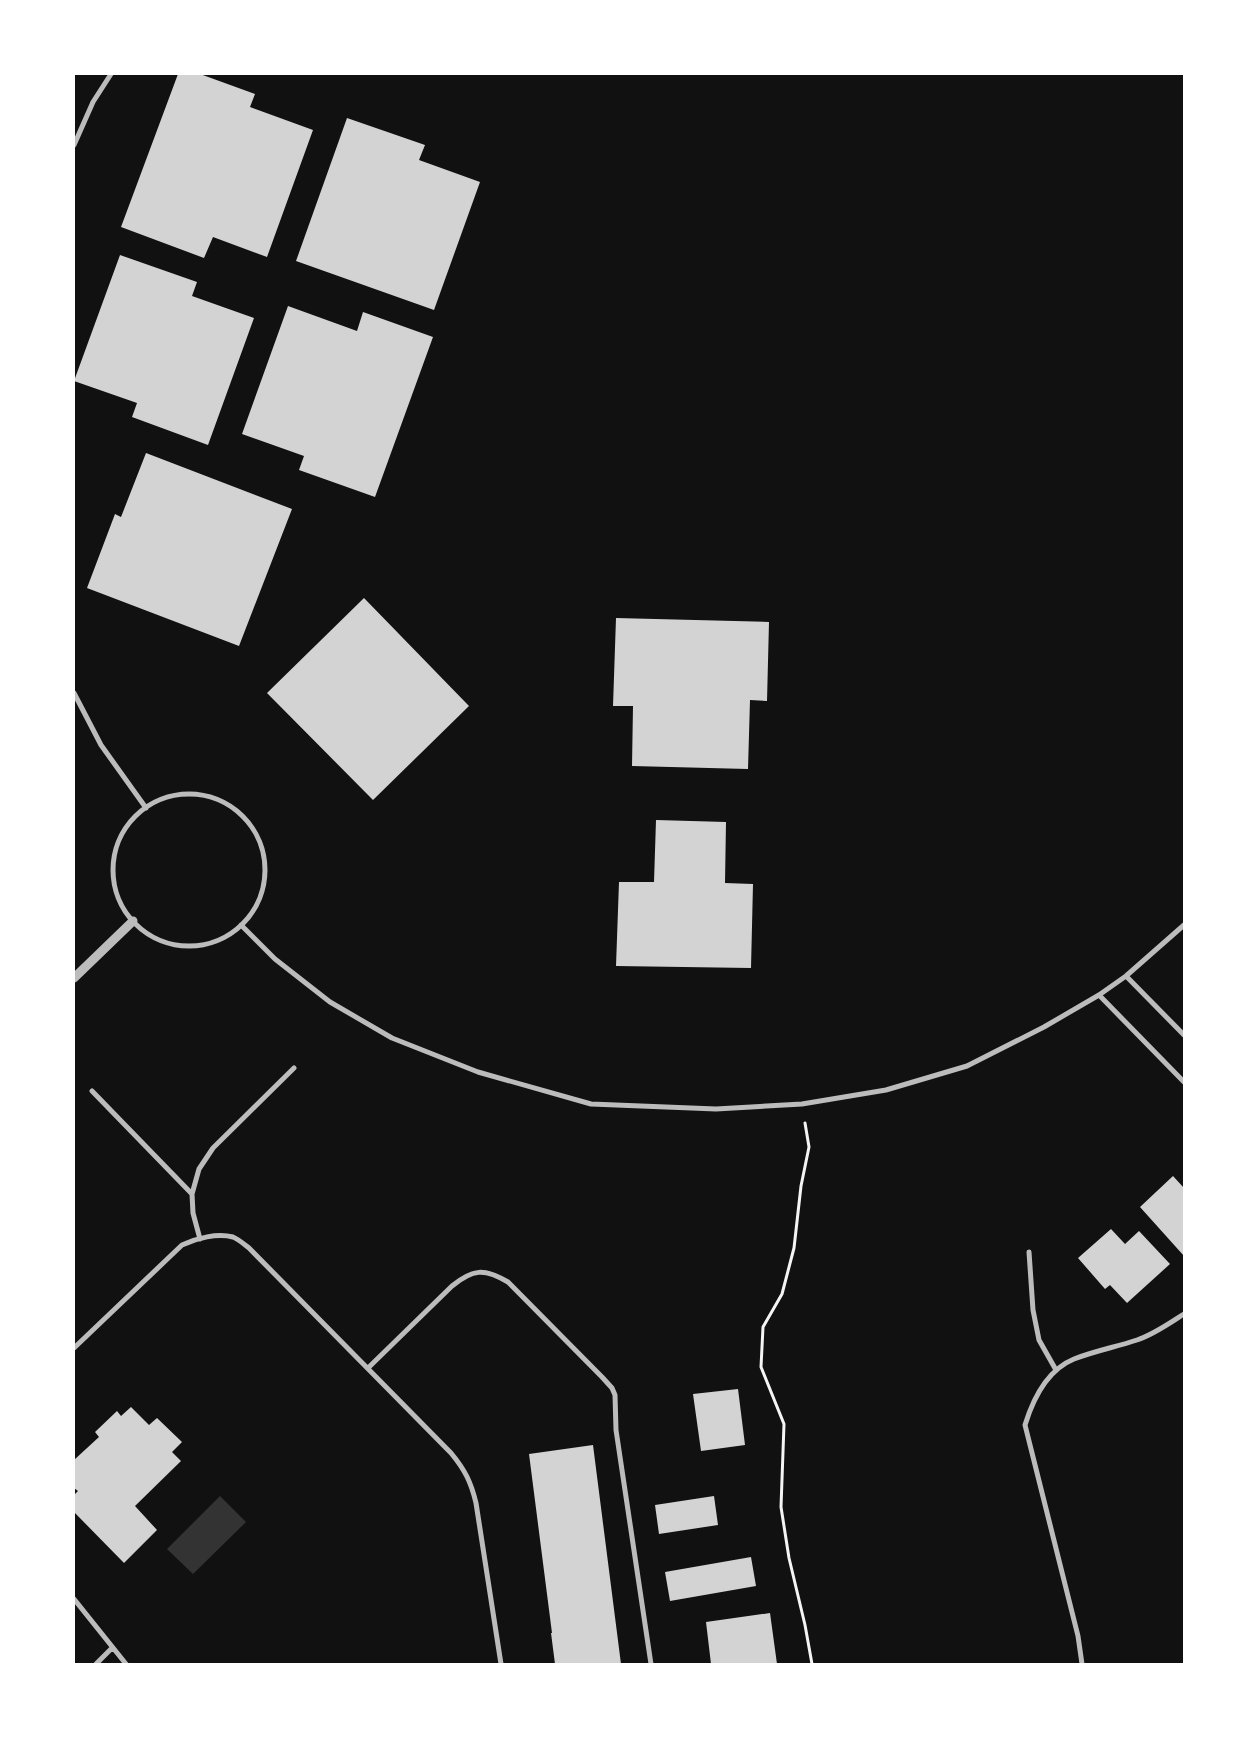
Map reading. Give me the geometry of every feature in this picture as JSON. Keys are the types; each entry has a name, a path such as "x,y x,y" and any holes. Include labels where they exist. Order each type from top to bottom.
{"street":[{"path":"74,145 93,102 111,74"},
{"path":"74,693 101,745 146,808"},
{"path":"177,794 199,794 224,802 236,809 254,828 264,853 263,891 252,915 236,930 212,943 190,946 164,942 148,935 128,917 116,891 113,874 116,848 133,819 146,808 153,802 177,794"},
{"path":"74,978 133,921"},
{"path":"241,925 275,959 330,1002 392,1038 478,1072 591,1104 716,1109 802,1104 886,1090 966,1066 1099,995 1126,976 1184,925"},
{"path":"1126,976 1184,1035"},
{"path":"1099,995 1184,1082"},
{"path":"200,1239 193,1213 192,1194 199,1169 213,1148 294,1068"},
{"path":"92,1091 192,1194"},
{"path":"74,1348 182,1245 217,1236 234,1237 249,1248 464,1468 472,1485 476,1503 500,1664"},
{"path":"1029,1252 1033,1310 1039,1340 1056,1370"},
{"path":"368,1368 452,1286 466,1275 483,1272 495,1275 508,1282 602,1377 612,1388 615,1395 616,1430 651,1664"},
{"path":"1082,1664 1078,1636 1025,1425 1031,1404 1056,1370 1073,1359 1139,1339 1184,1314"},
{"path":"74,1599 126,1664"},
{"path":"96,1664 112,1648"}],"path":[{"path":"802,1104 809,1147 801,1186 794,1248 782,1294 763,1327 761,1367 784,1424 782,1507 789,1558 812,1664"}],"shaded area":[{"path":"220,1496 246,1522 193,1574 167,1549"}],"building":[{"path":"178,74 200,74 255,94 250,107 313,130 267,257 213,237 204,258 121,227"},
{"path":"347,118 425,145 419,160 480,182 434,310 296,261"},
{"path":"120,255 197,282 192,296 254,318 208,445 132,417 137,403 74,381"},
{"path":"288,306 357,331 363,312 433,337 375,497 299,470 304,456 242,434"},
{"path":"146,453 292,509 239,646 87,588 115,514 121,517"},
{"path":"364,598 469,706 373,800 267,693"},
{"path":"616,618 769,622 767,701 750,700 748,769 632,766 633,706 613,706"},
{"path":"656,820 726,822 725,883 753,884 751,968 616,966 619,882 654,882"},
{"path":"1173,1176 1184,1188 1184,1256 1140,1207"},
{"path":"1111,1229 1125,1244 1139,1231 1170,1264 1127,1303 1110,1285 1105,1289 1078,1258"},
{"path":"738,1389 745,1445 701,1451 693,1394"},
{"path":"131,1407 149,1425 157,1418 182,1442 172,1452 181,1461 135,1506 157,1530 124,1563 74,1512 74,1495 78,1491 74,1488 74,1460 99,1437 95,1432 117,1411 121,1416"},
{"path":"593,1445 621,1664 555,1664 529,1454"},
{"path":"714,1496 718,1525 659,1534 655,1505"},
{"path":"751,1557 756,1586 670,1601 665,1572"},
{"path":"770,1613 777,1664 711,1664 706,1622"}]}
